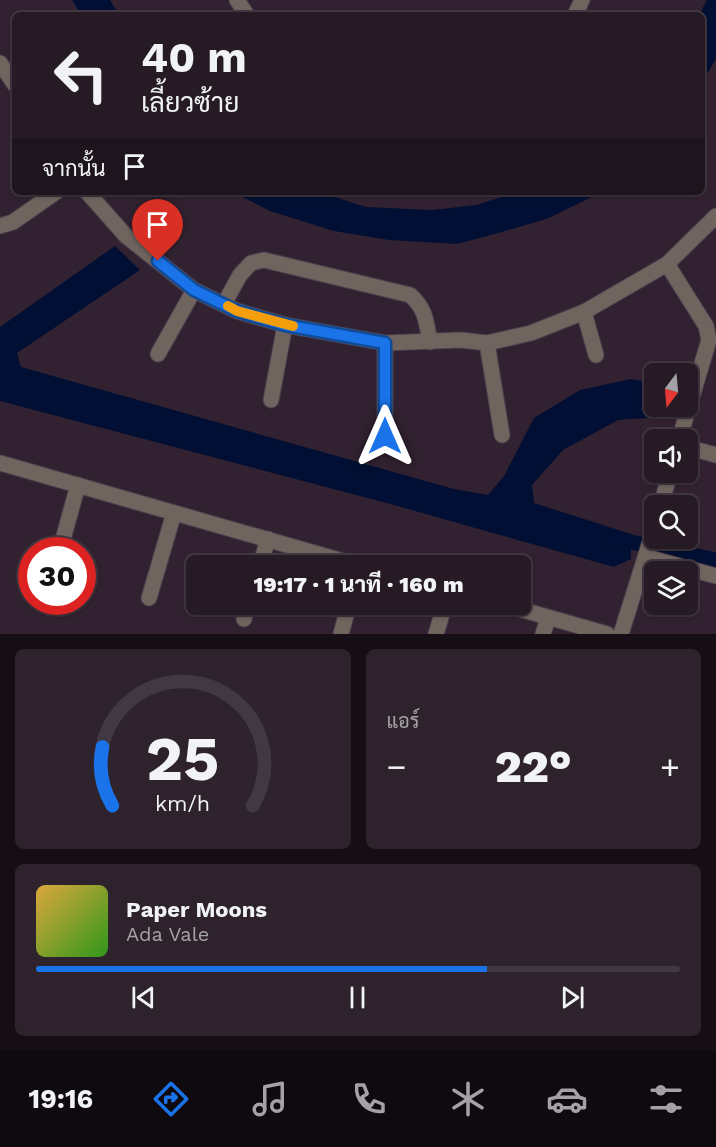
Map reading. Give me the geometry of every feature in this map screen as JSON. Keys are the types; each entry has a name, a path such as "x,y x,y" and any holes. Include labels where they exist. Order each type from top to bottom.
{"street":[{"path":"0,63 12,81"},
{"path":"0,226 13,222 52,195"},
{"path":"90,195 126,236 194,290 237,311 285,325 385,343 461,340 487,342 531,333 584,312 668,264 716,216"},
{"path":"224,304 240,275 251,263 264,260 410,295 420,304 430,342"},
{"path":"668,264 706,326 709,339 682,429"},
{"path":"158,354 194,290"},
{"path":"584,312 596,355"},
{"path":"271,400 285,325"},
{"path":"487,342 502,435"},
{"path":"385,343 385,436"},
{"path":"698,450 716,454"},
{"path":"0,463 323,555"},
{"path":"64,537 78,485"},
{"path":"149,598 174,513"},
{"path":"263,555 268,539"},
{"path":"621,634 648,549"},
{"path":"646,557 716,576"},
{"path":"531,613 607,634"},
{"path":"341,634 346,615"},
{"path":"436,634 442,615"},
{"path":"543,634 548,618"}],"water":[{"path":"72,0 110,0 117,12 79,12"},
{"path":"707,0 716,0 716,59 705,77 705,12 701,12"},
{"path":"239,195 328,195 366,207 432,210 476,205 508,195 596,195 549,218 457,244 389,240 334,231 270,211"},
{"path":"115,246 140,270 17,353 21,367 454,489 488,495 504,476 534,418 580,390 631,379 644,381 644,417 660,417 618,420 563,450 532,485 534,503 631,534 631,559 614,567 394,505 0,401 0,327"}],"waterway":[{"path":"612,538 716,560"}],"slow traffic":[{"path":"228,306 237,311 293,326"}],"route":[{"path":"158,261 194,290 237,311 285,325 385,343 385,436"}]}
